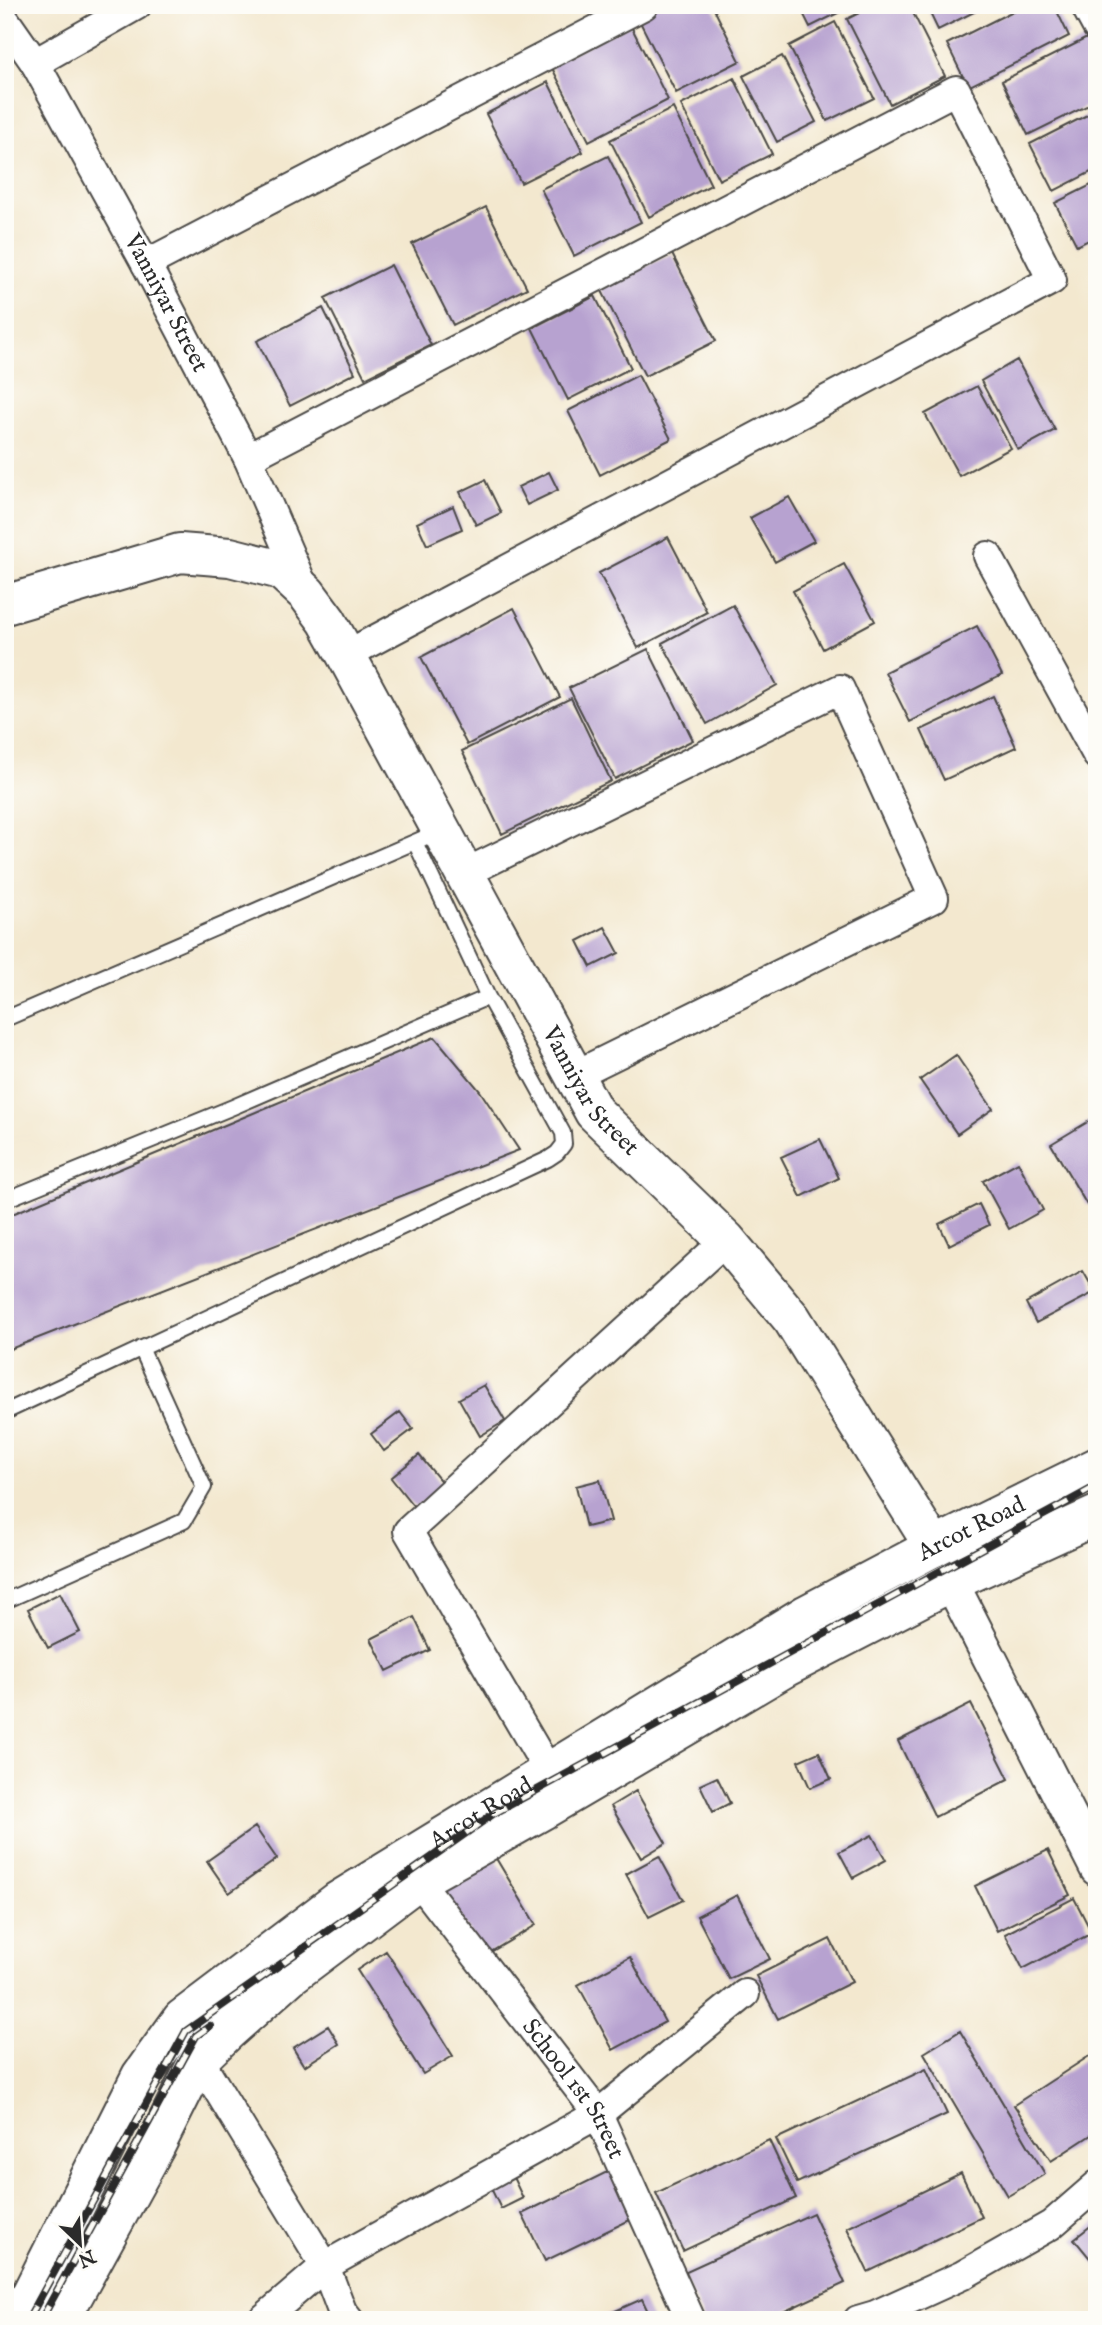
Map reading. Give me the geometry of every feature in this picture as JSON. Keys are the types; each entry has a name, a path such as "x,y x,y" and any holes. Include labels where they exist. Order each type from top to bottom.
{"main road":[{"name":"Vanniyar Street","path":"5,605 180,553 230,557 281,570 307,594 327,621 346,655 429,836 465,873 594,1112 726,1240 792,1319 934,1548"},
{"name":"Arcot Road","path":"60,2320 154,2149 199,2059 290,1976 418,1880 661,1722 807,1614 1097,1467"},
{"name":"Arcot Road","path":"18,2320 141,2076 182,2019 338,1901 549,1772 786,1667 951,1583 1097,1515"}],"street":[{"path":"35,63 137,5"},
{"path":"146,264 644,5"},
{"path":"1085,5 1097,27"},
{"name":"Vanniyar Street","path":"5,20 35,63 146,264 248,458 307,594"},
{"path":"248,458 956,90 1052,280 346,655"},
{"path":"988,556 1097,755"},
{"path":"465,873 840,689 934,898 575,1075"},
{"path":"549,1772 408,1531 726,1240"},
{"path":"951,1583 1097,1869"},
{"name":"School 1st Street","path":"418,1880 598,2114 691,2320"},
{"path":"262,2320 325,2266 598,2114 745,1994"},
{"path":"199,2059 325,2266 342,2311 349,2320"},
{"path":"870,2318 963,2275 1051,2225 1097,2185"}],"lane":[{"path":"5,1019 429,836 488,997 563,1133 564,1144 548,1160 5,1412"},
{"path":"5,1200 233,1107 488,997"},
{"path":"5,1601 184,1521 204,1487 141,1348"}],"building":[{"path":"659,5 712,5 740,61 676,93 637,16"},
{"path":"799,5 854,5 810,27"},
{"path":"875,5 909,5 945,76 890,104 847,19"},
{"path":"926,5 988,5 938,30"},
{"path":"1025,5 1054,5 1069,36 968,87 947,44"},
{"path":"835,22 874,98 827,121 789,46"},
{"path":"630,24 668,100 589,141 550,64"},
{"path":"1095,34 1097,101 1028,135 1002,81"},
{"path":"782,56 816,122 777,142 743,76"},
{"path":"734,78 772,154 719,180 681,105"},
{"path":"548,82 583,152 521,183 486,114"},
{"path":"673,108 711,185 649,217 610,140"},
{"path":"1097,110 1097,169 1054,191 1030,144"},
{"path":"608,156 641,222 574,256 541,189"},
{"path":"1097,182 1097,236 1077,246 1055,203"},
{"path":"486,207 527,288 453,325 412,244"},
{"path":"672,254 716,341 645,376 601,289"},
{"path":"391,265 431,345 365,378 325,298"},
{"path":"595,296 631,368 568,400 532,328"},
{"path":"323,308 355,373 290,406 257,341"},
{"path":"1017,360 1055,430 1018,450 981,381"},
{"path":"638,375 671,439 600,475 568,411"},
{"path":"977,386 1011,448 959,476 925,414"},
{"path":"549,472 558,490 527,505 518,487"},
{"path":"485,480 501,513 476,525 460,492"},
{"path":"789,497 814,541 775,562 750,518"},
{"path":"453,506 462,529 427,545 417,523"},
{"path":"668,537 707,612 638,648 599,573"},
{"path":"844,564 875,621 823,649 793,591"},
{"path":"733,605 777,685 707,724 662,643"},
{"path":"514,608 560,697 467,745 421,657"},
{"path":"977,626 1002,675 910,722 885,672"},
{"path":"648,649 693,740 615,779 569,688"},
{"path":"993,696 1016,747 944,780 921,730"},
{"path":"571,698 611,781 502,834 462,751"},
{"path":"605,927 619,953 591,967 578,941"},
{"path":"435,1037 480,1091 519,1150 5,1351 5,1217"},
{"path":"956,1055 993,1109 957,1134 920,1080"},
{"path":"1091,1120 1097,1129 1097,1199 1087,1205 1051,1144"},
{"path":"820,1139 839,1178 801,1197 781,1157"},
{"path":"1018,1162 1043,1210 1009,1229 983,1181"},
{"path":"979,1204 989,1225 949,1245 939,1224"},
{"path":"1083,1271 1095,1292 1036,1323 1026,1303"},
{"path":"484,1385 505,1421 480,1436 459,1399"},
{"path":"400,1412 413,1429 384,1451 371,1434"},
{"path":"419,1455 444,1485 415,1508 391,1478"},
{"path":"600,1480 611,1521 586,1527 576,1486"},
{"path":"60,1593 80,1632 48,1648 28,1609"},
{"path":"414,1617 430,1650 387,1671 371,1639"},
{"path":"971,1704 1009,1779 935,1817 898,1741"},
{"path":"819,1752 831,1779 810,1788 798,1761"},
{"path":"717,1777 730,1803 713,1812 700,1785"},
{"path":"636,1791 666,1843 641,1858 611,1806"},
{"path":"255,1827 277,1859 229,1893 207,1861"},
{"path":"872,1835 886,1860 853,1878 839,1852"},
{"path":"488,1845 536,1925 484,1956 435,1877"},
{"path":"1048,1850 1070,1895 997,1931 975,1886"},
{"path":"659,1856 683,1900 649,1917 626,1874"},
{"path":"737,1895 770,1959 729,1979 697,1916"},
{"path":"1074,1898 1092,1933 1023,1969 1005,1934"},
{"path":"830,1939 852,1982 778,2019 756,1976"},
{"path":"386,1951 453,2056 423,2074 357,1970"},
{"path":"630,1957 665,2022 613,2050 578,1985"},
{"path":"328,2026 339,2044 304,2066 293,2048"},
{"path":"960,2031 1045,2174 1008,2196 924,2053"},
{"path":"1097,2051 1097,2131 1051,2161 1014,2105"},
{"path":"926,2069 947,2114 797,2183 776,2139"},
{"path":"769,2140 796,2198 683,2251 656,2193"},
{"path":"611,2170 634,2218 545,2261 522,2214"},
{"path":"510,2171 523,2198 501,2209 488,2182"},
{"path":"961,2173 982,2217 868,2272 847,2228"},
{"path":"813,2213 845,2283 766,2320 704,2320 682,2273"},
{"path":"1097,2221 1097,2267 1074,2239"},
{"path":"642,2299 652,2320 595,2320"}],"railway":[{"path":"28,2320 186,2031 493,1814 1097,1486"},
{"path":"41,2320 196,2036 210,2026"}]}
